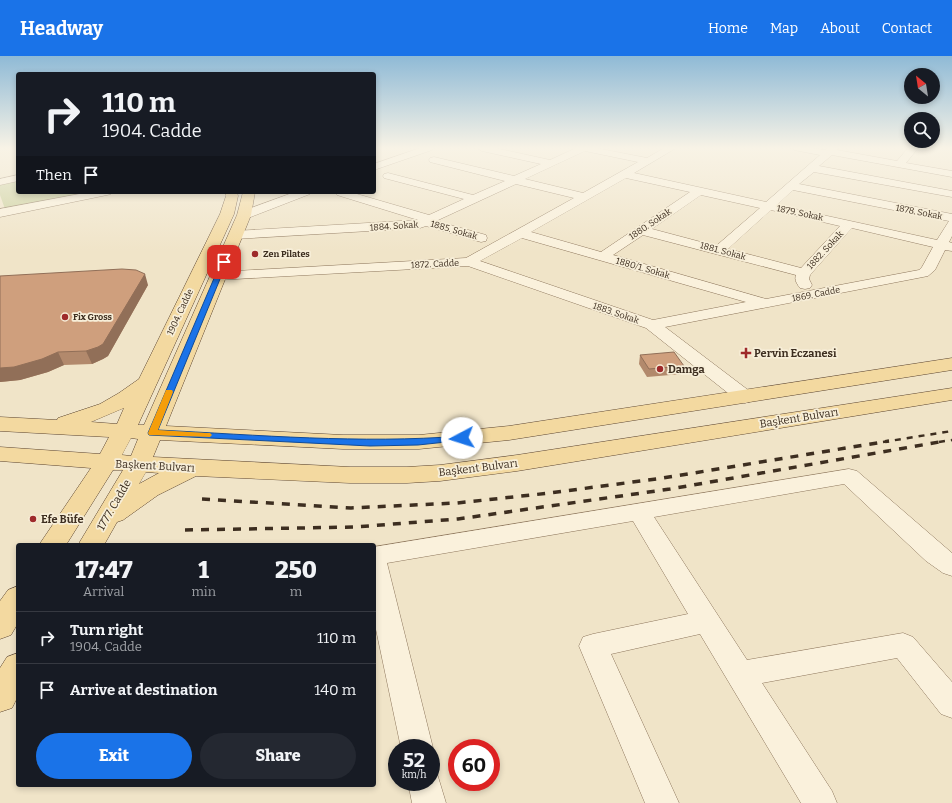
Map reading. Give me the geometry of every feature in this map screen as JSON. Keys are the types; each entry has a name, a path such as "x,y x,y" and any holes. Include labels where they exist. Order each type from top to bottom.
{"main road":[{"name":"1904. Cadde","path":"106,463 124,431 227,214 232,194"},
{"name":"1904. Cadde","path":"138,465 244,214 249,194"},
{"path":"0,424 370,443 418,442 477,437 952,364"},
{"path":"45,426 88,417 110,409 133,395 148,381"},
{"name":"Başkent Bulvarı","path":"0,454 138,465 357,475 440,473 517,463 952,394"},
{"path":"53,543 106,463"},
{"name":"1777. Cadde","path":"92,543 138,465"},
{"path":"105,521 148,489 162,481 195,468"},
{"path":"0,626 16,601"},
{"path":"0,697 16,670"}],"street":[{"path":"414,183 475,199"},
{"name":"1884. Sokak","path":"235,234 416,225 428,221 509,183"},
{"path":"527,183 584,197"},
{"name":"1872. Cadde","path":"218,276 469,262 609,183"},
{"name":"1879. Sokak","path":"663,183 947,246"},
{"path":"719,250 794,183"},
{"path":"892,183 952,194"},
{"name":"1878. Sokak","path":"791,186 952,218"},
{"name":"1880. Sokak","path":"602,257 699,191"},
{"path":"0,213 97,194"},
{"path":"244,214 299,194"},
{"name":"1885. Sokak","path":"344,194 481,238"},
{"name":"1882. Sokak","path":"816,294 802,281 802,277 849,224"},
{"name":"1869. Cadde","path":"652,325 923,273 928,270 947,246 952,224"},
{"name":"1881. Sokak","path":"641,230 804,273"},
{"name":"1880/1. Sokak","path":"520,233 765,304"},
{"name":"1883. Sokak","path":"469,262 652,325 745,397"},
{"path":"376,556 849,476 935,554 952,566"},
{"path":"639,512 820,803"},
{"path":"376,570 415,739"},
{"path":"662,803 593,646 706,621"},
{"path":"740,674 903,645 952,704"},
{"path":"426,791 429,803"}],"green space":[{"path":"16,183 16,194 84,194 5,209 0,195 0,185"}],"building":[{"name":"Fix Gross","path":"122,269 136,270 145,274 103,344 86,351 58,352 42,359 14,367 0,368 0,276"},
{"path":"674,352 684,366 649,369 640,355"}],"railway":[{"path":"883,442 952,431"},
{"path":"941,442 952,440"},
{"path":"202,499 351,508 457,503 550,493 663,478 889,441"},
{"path":"185,530 356,527 458,519 670,489 941,442"}],"slow traffic":[{"path":"169,392 152,433 207,435"}],"place":[{"name":"Zen Pilates","path":"255,254"},
{"name":"Fix Gross","path":"65,317"},
{"name":"Pervin Eczanesi","path":"746,353"},
{"name":"Damga","path":"660,369"},
{"name":"Efe Büfe","path":"33,519"}],"route":[{"path":"224,262 152,433 370,443 418,442 462,438"}]}
